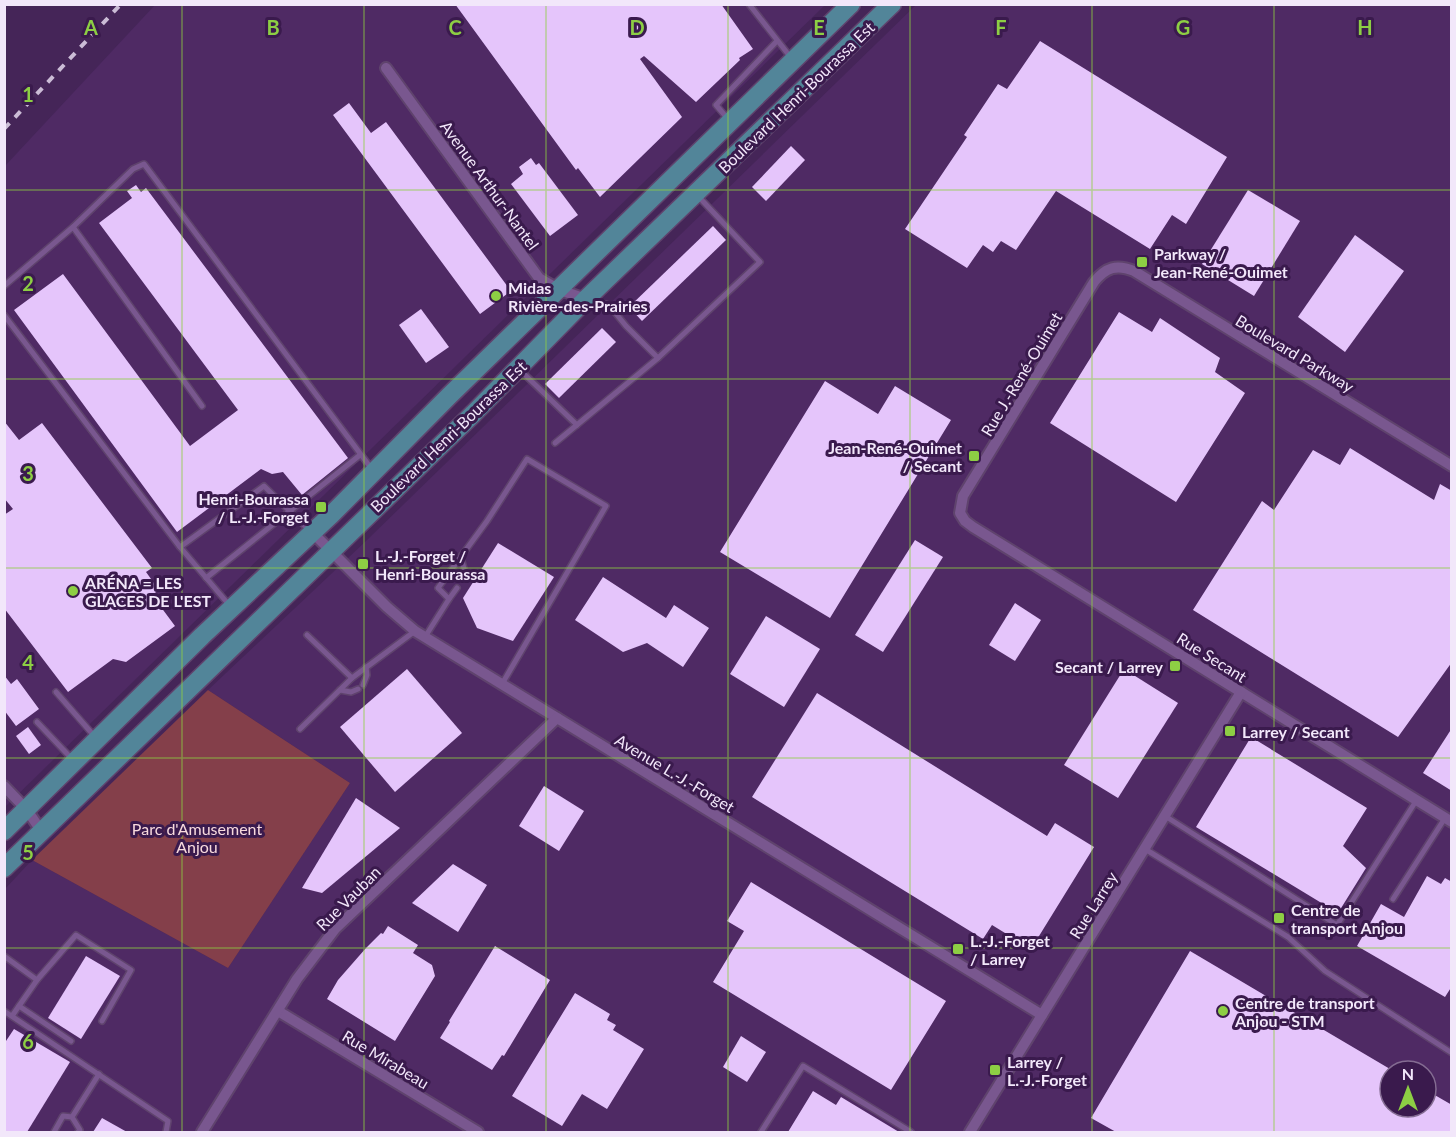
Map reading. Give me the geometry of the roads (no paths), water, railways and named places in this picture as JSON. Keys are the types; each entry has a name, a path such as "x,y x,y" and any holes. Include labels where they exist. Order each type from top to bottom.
{"main road":[{"name":"Boulevard Henri-Bourassa Est","path":"4,831 851,4"},
{"name":"Boulevard Henri-Bourassa Est","path":"4,868 518,368 586,299 892,4"}],"street":[{"name":"Avenue Arthur-Nantel","path":"386,68 539,278 560,290 586,299"},
{"name":"Rue J.-René-Ouimet","path":"960,513 963,496 1094,282 1111,267 1123,267"},
{"name":"Boulevard Parkway","path":"1123,267 1134,271 1452,466"},
{"name":"Rue Secant","path":"960,513 973,527 1448,820"},
{"name":"Avenue L.-J.-Forget","path":"312,532 387,607 420,634 1042,1014"},
{"name":"Rue Larrey","path":"970,1132 1241,692"},
{"name":"Rue Vauban","path":"202,1132 297,979 335,929 557,718"},
{"path":"4,786 27,810 42,832"},
{"name":"Rue Mirabeau","path":"278,1011 478,1132"}],"lane":[{"path":"749,4 793,61"},
{"path":"730,121 716,105 777,41"},
{"path":"4,286 74,226 133,169 144,164 374,471"},
{"path":"555,443 658,358 760,262 696,193"},
{"path":"74,226 202,406"},
{"path":"586,299 609,305 658,358"},
{"path":"4,315 180,547 232,608"},
{"path":"518,368 577,424"},
{"path":"206,578 360,455"},
{"path":"449,599 438,588 487,521 527,459 606,506 502,684"},
{"path":"180,547 264,486 312,532"},
{"path":"461,558 465,572 462,578"},
{"path":"300,729 352,678 420,634 457,588"},
{"path":"308,635 352,678"},
{"path":"340,690 351,692 360,687 367,675 366,668"},
{"path":"56,692 97,739"},
{"path":"37,722 75,762"},
{"path":"1165,816 1337,925 1416,801"},
{"path":"1393,899 1448,820"},
{"path":"1145,849 1288,937 1325,971 1452,1053"},
{"path":"12,1016 37,980 76,935 131,970 102,1021"},
{"path":"4,956 37,980"},
{"path":"19,1006 71,1041"},
{"path":"4,1011 168,1121 166,1132"},
{"path":"761,1132 803,1066 911,1132"},
{"path":"72,1117 99,1074"},
{"path":"54,1132 63,1116 72,1117"},
{"path":"72,1117 80,1130 78,1132"}],"railway":[{"path":"4,129 121,4"}],"place":[{"name":"Parkway / Jean-René-Ouimet","path":"1142,262"},
{"name":"Midas Rivière-des-Prairies","path":"496,296"},
{"name":"Jean-René-Ouimet / Secant","path":"974,456"},
{"name":"Henri-Bourassa / L.-J.-Forget","path":"321,507"},
{"name":"L.-J.-Forget / Henri-Bourassa","path":"363,564"},
{"name":"ARÉNA = LES GLACES DE L'EST","path":"73,591"},
{"name":"Secant / Larrey","path":"1175,666"},
{"name":"Larrey / Secant","path":"1230,731"},
{"name":"Centre de transport Anjou","path":"1279,918"},
{"name":"L.-J.-Forget / Larrey","path":"958,949"},
{"name":"Centre de transport Anjou - STM","path":"1223,1011"},
{"name":"Larrey / L.-J.-Forget","path":"995,1070"}],"park label":[{"name":"Parc d'Amusement Anjou","path":"197,837"}]}
